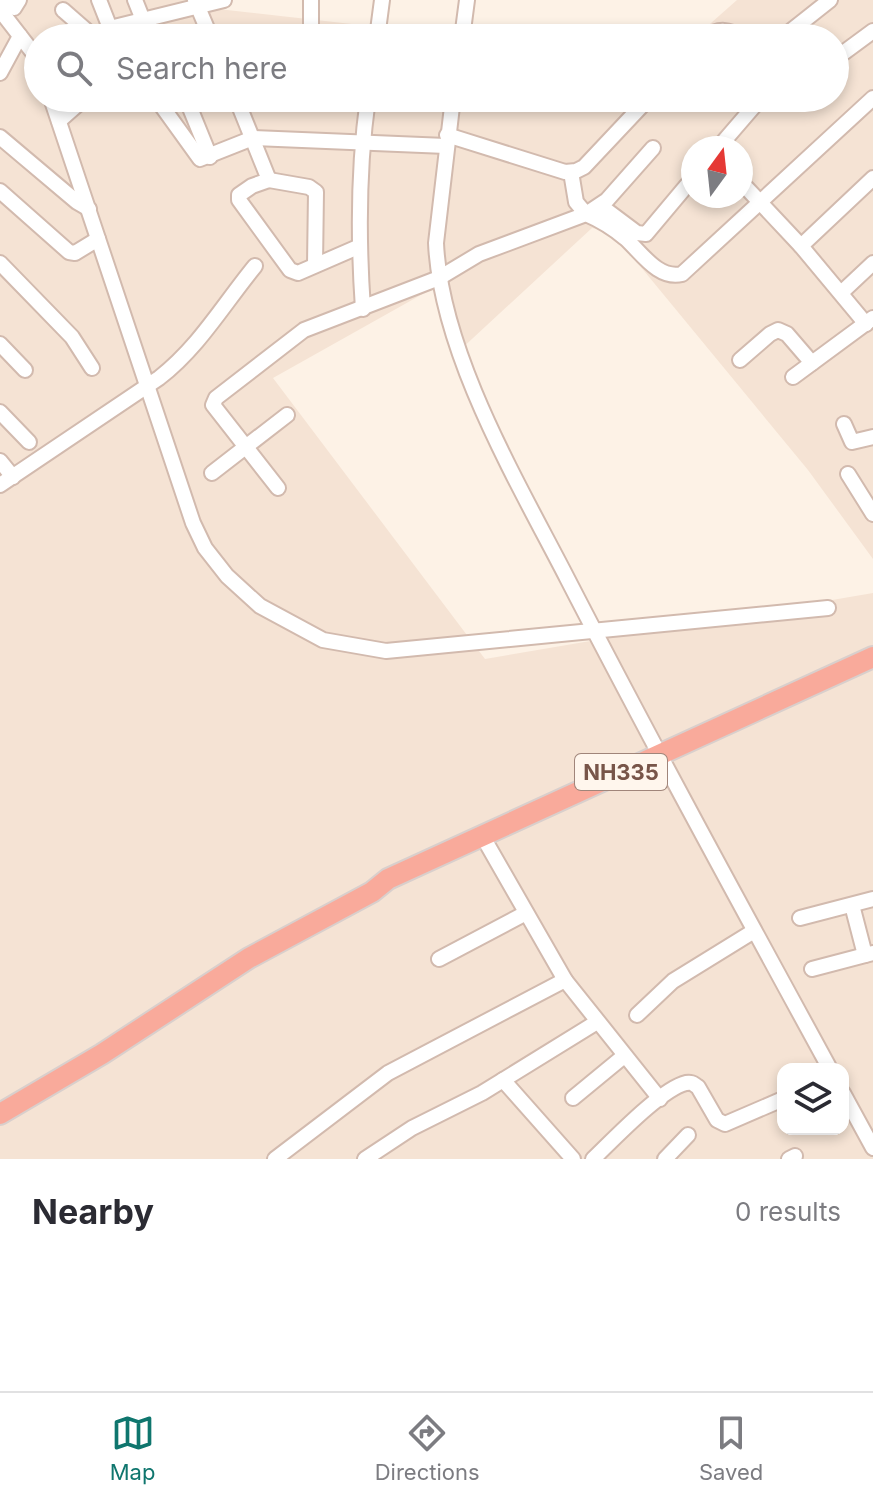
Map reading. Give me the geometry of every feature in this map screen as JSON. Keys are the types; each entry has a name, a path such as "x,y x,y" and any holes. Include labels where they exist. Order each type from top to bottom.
{"highway":[{"name":"NH335","path":"372,892 384,890 487,844 873,657"},
{"name":"NH335","path":"0,1114 102,1054 249,958 372,892 388,879 873,667"}],"street":[{"path":"5,0 14,8 19,0"},
{"path":"99,0 104,24"},
{"path":"135,0 143,20"},
{"path":"132,24 197,3 224,0"},
{"path":"311,0 311,24"},
{"path":"379,24 382,0"},
{"path":"464,24 467,0"},
{"path":"800,24 830,0"},
{"path":"197,3 205,24"},
{"path":"0,10 24,41"},
{"path":"63,10 79,24"},
{"path":"849,49 873,31"},
{"path":"0,73 20,36"},
{"path":"571,172 576,202 586,214 624,238 656,268 674,276 682,274 873,98"},
{"path":"56,112 193,523 205,548 227,576 260,606 323,640 386,651 828,608"},
{"path":"59,121 69,112"},
{"path":"166,112 197,157 204,160 253,138 362,142 447,140 571,172 584,167 636,112"},
{"path":"192,112 210,157"},
{"path":"242,112 269,180"},
{"path":"363,309 358,247 366,112"},
{"path":"451,112 436,243 439,278 460,350 493,433 594,630 827,1063"},
{"path":"728,136 749,112"},
{"path":"0,137 89,209"},
{"path":"278,488 214,408 216,398 304,330 439,278 479,254 601,206 653,148"},
{"path":"801,246 873,178"},
{"path":"315,265 316,192 309,187 269,180 239,195 242,205 290,270 298,273 358,247"},
{"path":"0,191 69,252 75,253 98,239"},
{"path":"601,206 637,233 646,234 681,192"},
{"path":"753,195 870,321 793,377"},
{"path":"0,263 72,337 92,368"},
{"path":"841,293 873,263"},
{"path":"0,461 6,481 167,371 197,344 255,266"},
{"path":"740,360 778,330 787,334 812,363"},
{"path":"0,344 25,370"},
{"path":"0,412 29,442"},
{"path":"212,473 287,415"},
{"path":"844,424 854,443 873,437"},
{"path":"848,474 873,514"},
{"path":"487,844 565,980 660,1099"},
{"path":"800,918 873,899"},
{"path":"812,969 871,954 852,905"},
{"path":"439,959 526,913"},
{"path":"637,1015 673,981 754,931"},
{"path":"275,1159 388,1073 565,980"},
{"path":"365,1159 412,1128 503,1080 597,1022"},
{"path":"573,1098 624,1056"},
{"path":"503,1080 573,1159"},
{"path":"593,1159 660,1099 685,1084 693,1084 717,1120 725,1124 777,1102"},
{"path":"849,1104 873,1148"},
{"path":"860,1124 873,1111"},
{"path":"665,1159 688,1135"}],"shaded area":[{"path":"0,0 214,0 218,9 351,24 24,24 24,112 849,112 849,24 710,24 737,0 873,0 873,559 808,470 612,232 592,228 459,351 444,282 273,378 485,659 873,593 873,1159 0,1159"}]}
